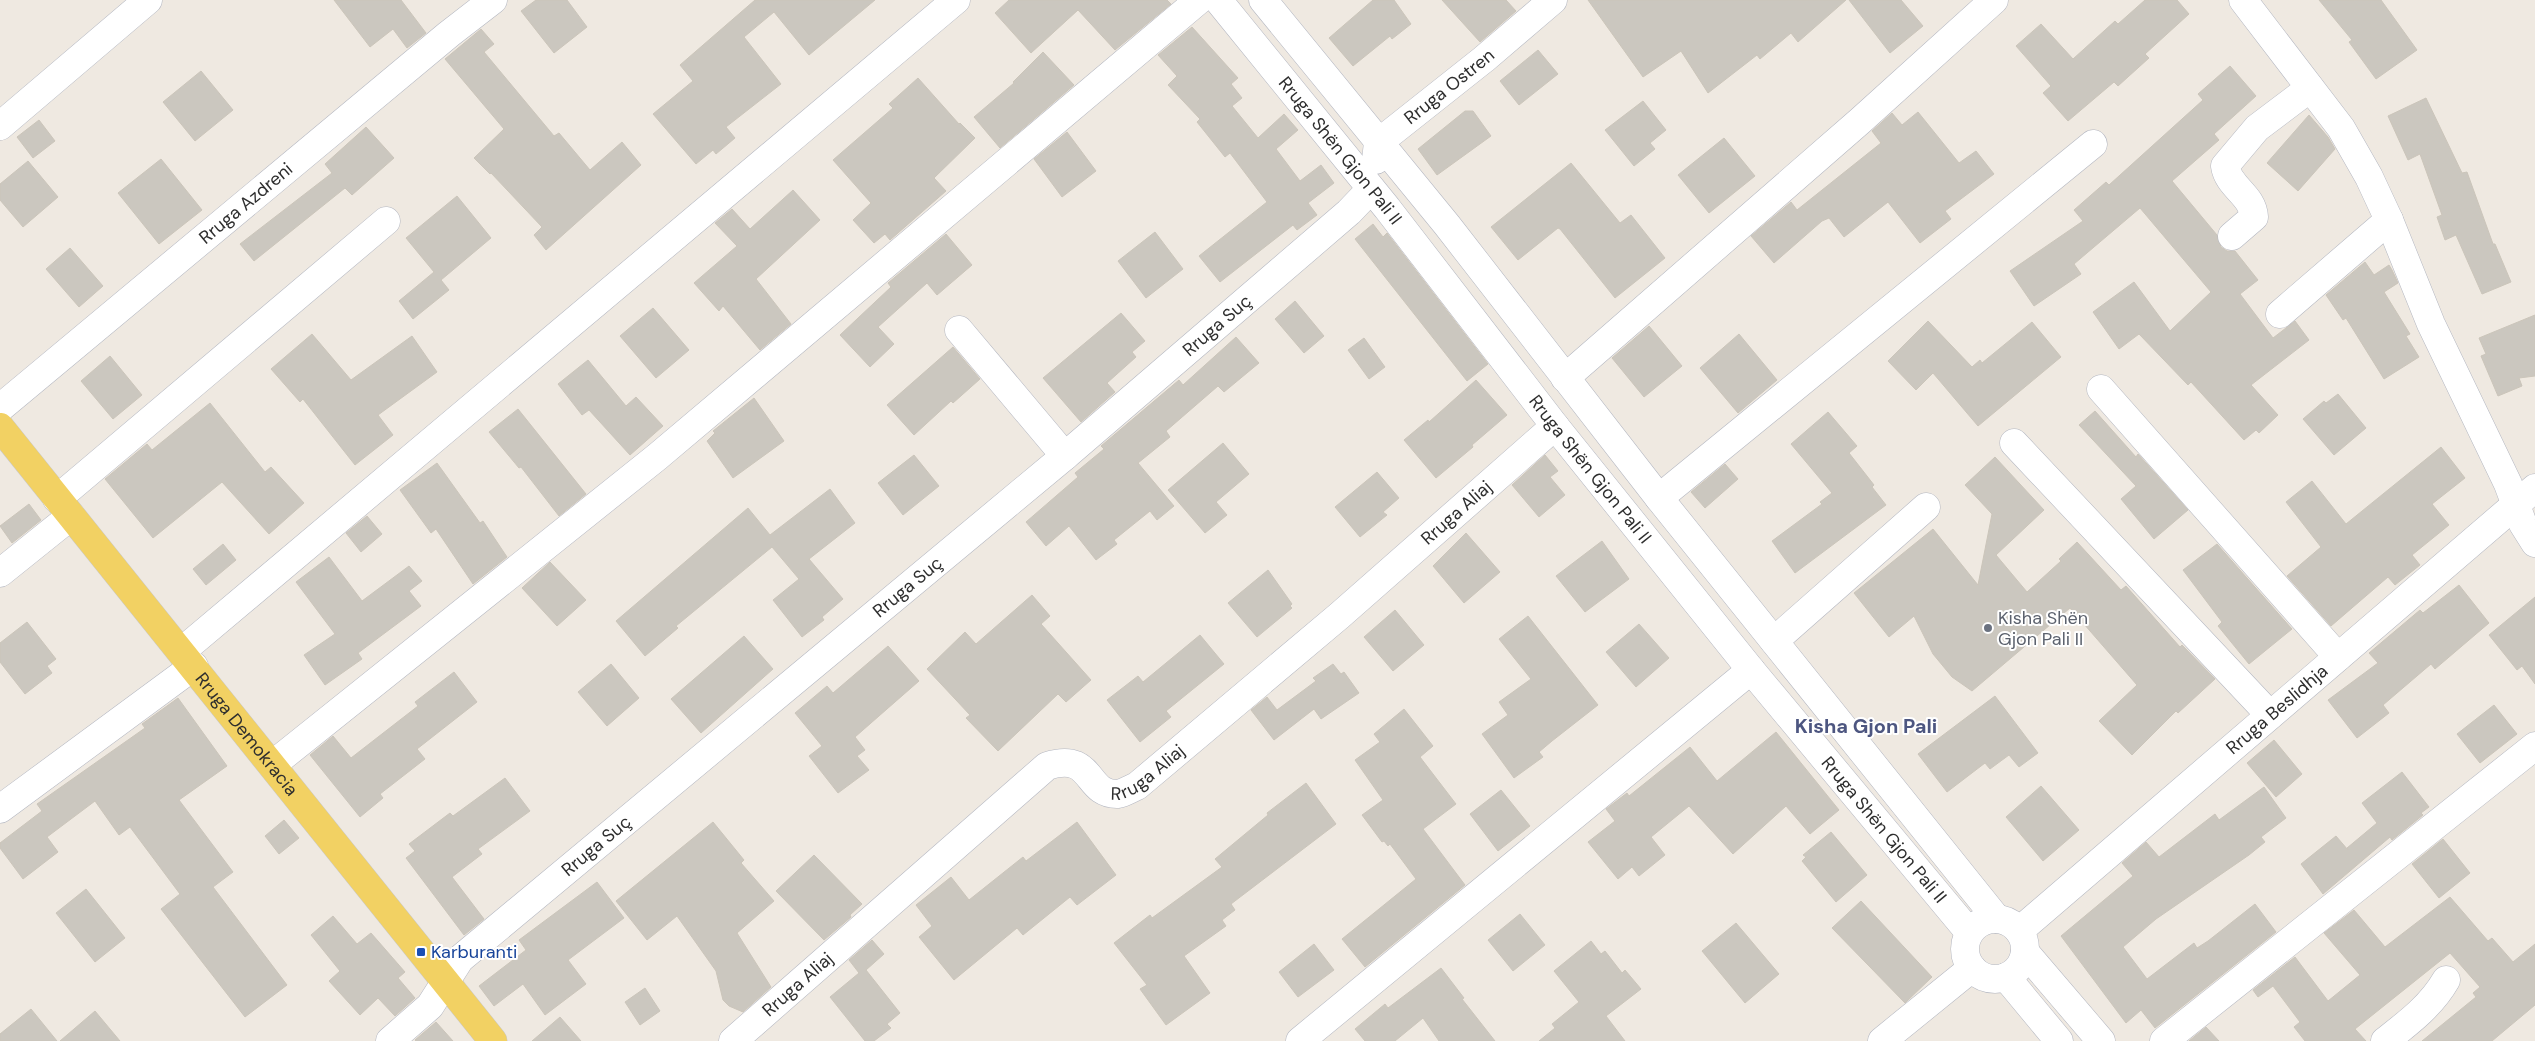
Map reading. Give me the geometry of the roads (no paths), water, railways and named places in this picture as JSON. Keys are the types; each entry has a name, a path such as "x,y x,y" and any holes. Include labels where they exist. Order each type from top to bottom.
{"main road":[{"name":"Rruga Demokracia","path":"0,427 188,659 492,1041"}],"street":[{"path":"0,126 148,0"},
{"name":"Rruga Azdreni","path":"0,408 449,34 493,0"},
{"path":"0,809 188,659 956,0"},
{"path":"272,765 657,457 1199,0"},
{"name":"Rruga Shën Gjon Pali II","path":"1218,0 1371,189 1555,426 1751,670 1970,932"},
{"name":"Rruga Shën Gjon Pali II","path":"1263,0 1378,143 1447,225 1659,498 1774,641 2101,1041"},
{"name":"Rruga Ostren","path":"1378,143 1484,59 1553,0"},
{"path":"1565,378 1860,121 1994,0"},
{"path":"2244,0 2341,128 2369,177 2389,220 2431,324 2508,484 2526,496 2523,524 2535,543"},
{"path":"2232,236 2254,217 2254,206 2226,174 2225,166 2257,128 2310,88"},
{"path":"1371,189 1378,143"},
{"path":"1659,498 2093,144"},
{"name":"Rruga Suç","path":"390,1041 430,1006 460,960 1065,456 1349,212 1371,189"},
{"path":"2280,314 2389,220"},
{"path":"0,573 64,508 386,221"},
{"path":"959,330 1065,456"},
{"path":"2101,389 2338,657"},
{"name":"Rruga Aliaj","path":"733,1041 1047,766 1063,761 1078,765 1100,788 1118,794 1137,786 1331,622 1555,426"},
{"path":"2014,443 2270,715"},
{"name":"Rruga Beslidhja","path":"2014,934 2526,496"},
{"path":"1774,641 1926,507"},
{"path":"1300,1041 1751,670"},
{"path":"2164,1041 2535,746"},
{"path":"1982,922 2014,934 2019,967 2006,977 1988,978 1972,968 1965,950 1965,941 1970,932 1982,922"},
{"path":"1882,1041 1972,968"},
{"path":"2006,977 2059,1041"},
{"path":"2385,1041 2416,1017 2436,996 2446,980"}],"place":[{"name":"Kisha Shën Gjon Pali II","path":"1988,628"},
{"name":"Karburanti","path":"421,952"}],"district":[{"name":"Kisha Gjon Pali","path":"1866,726"}]}
